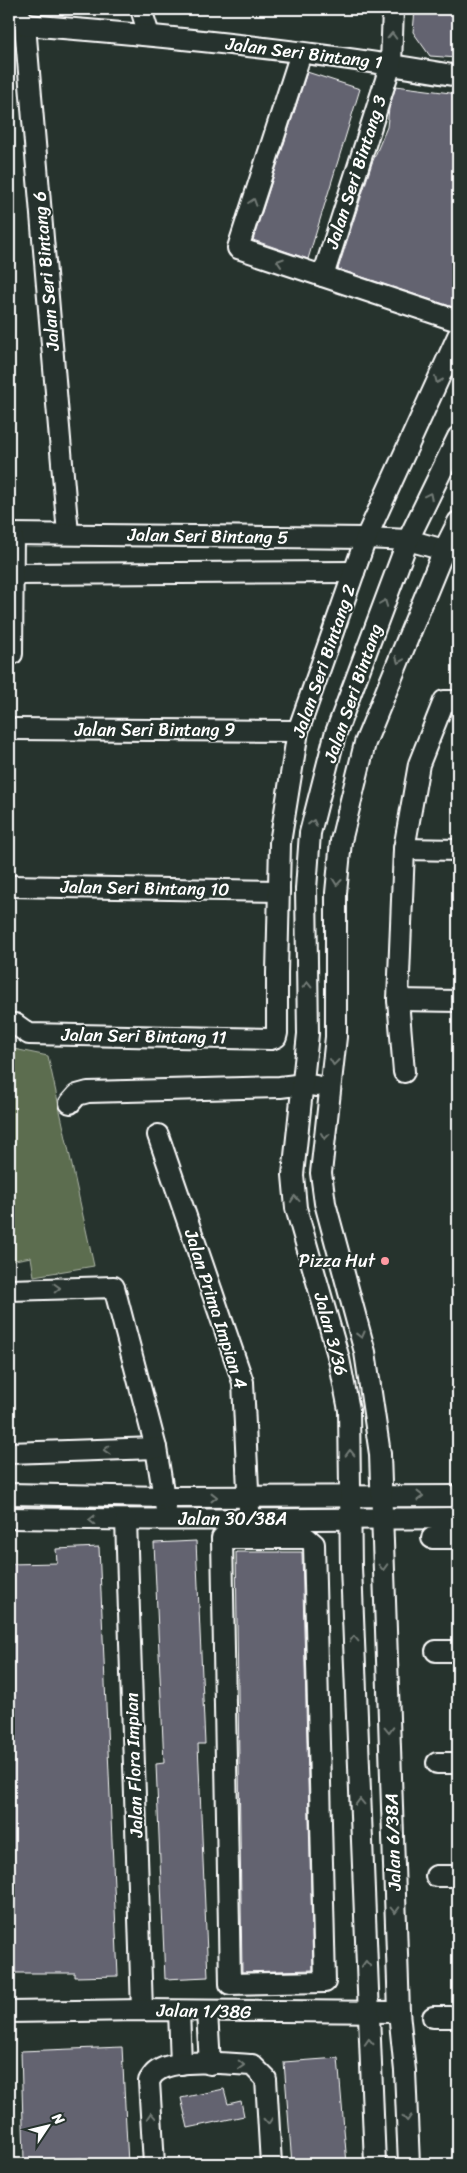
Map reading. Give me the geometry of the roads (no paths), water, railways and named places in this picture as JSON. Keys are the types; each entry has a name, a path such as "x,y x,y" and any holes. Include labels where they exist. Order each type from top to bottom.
{"street":[{"path":"141,9 149,34"},
{"name":"Jalan Seri Bintang 3","path":"323,276 391,64 393,9"},
{"name":"Jalan Seri Bintang 1","path":"20,17 391,64 458,76"},
{"name":"Jalan Seri Bintang 6","path":"20,17 68,534"},
{"path":"301,53 238,248 458,321"},
{"name":"Jalan Seri Bintang 2","path":"276,1037 280,843 298,731 366,538 458,336"},
{"name":"Jalan Seri Bintang","path":"304,1084 308,1034 306,889 310,833 335,735 408,540 458,437"},
{"name":"Jalan Seri Bintang","path":"331,1087 336,1037 336,893 341,841 365,743 444,550 458,522"},
{"path":"9,654 12,654 13,574 11,534"},
{"name":"Jalan Seri Bintang 5","path":"11,534 366,538 408,540 444,550"},
{"path":"13,574 354,572"},
{"path":"404,1072 398,1000 404,849 419,764 451,701"},
{"name":"Jalan Seri Bintang 9","path":"12,729 298,731"},
{"path":"404,849 458,850"},
{"name":"Jalan Seri Bintang 10","path":"10,886 279,891"},
{"path":"398,1000 458,1001"},
{"name":"Jalan Seri Bintang 11","path":"15,1024 29,1034 271,1039 276,1037"},
{"path":"70,1103 77,1095 88,1092 280,1087 304,1084 331,1087"},
{"name":"Jalan 3/36","path":"304,1084 293,1175 296,1208 340,1359 349,1410 351,1519"},
{"name":"Jalan 3/36","path":"331,1087 321,1173 325,1203 365,1352 380,1454 381,1518"},
{"name":"Jalan Prima Impian 4","path":"158,1134 243,1382 249,1519"},
{"path":"9,1290 114,1287 156,1448 165,1497 166,1519"},
{"path":"9,1452 156,1448"},
{"name":"Jalan 30/38A","path":"9,1494 165,1497 458,1496"},
{"name":"Jalan 30/38A","path":"9,1518 166,1519 222,1528 249,1519 458,1518"},
{"name":"Jalan 6/38A","path":"381,1518 399,2012 409,2164"},
{"name":"Jalan 6/38A","path":"351,1519 375,2164"},
{"name":"Jalan Flora Impian","path":"126,1520 142,2010"},
{"path":"222,1528 307,1538 314,1544 325,1982 230,1984 222,1528"},
{"path":"432,1538 458,1538"},
{"path":"436,1651 458,1651"},
{"path":"437,1763 458,1763"},
{"path":"436,1876 458,1876"},
{"name":"Jalan 1/38G","path":"9,2012 142,2010 399,2012"},
{"path":"179,2011 181,2064"},
{"path":"207,2012 210,2064"},
{"path":"433,2017 458,2017"},
{"path":"154,2164 149,2081 156,2071 181,2064 252,2065 266,2079 271,2164"}],"place":[{"name":"Pizza Hut","path":"385,1261"}]}
